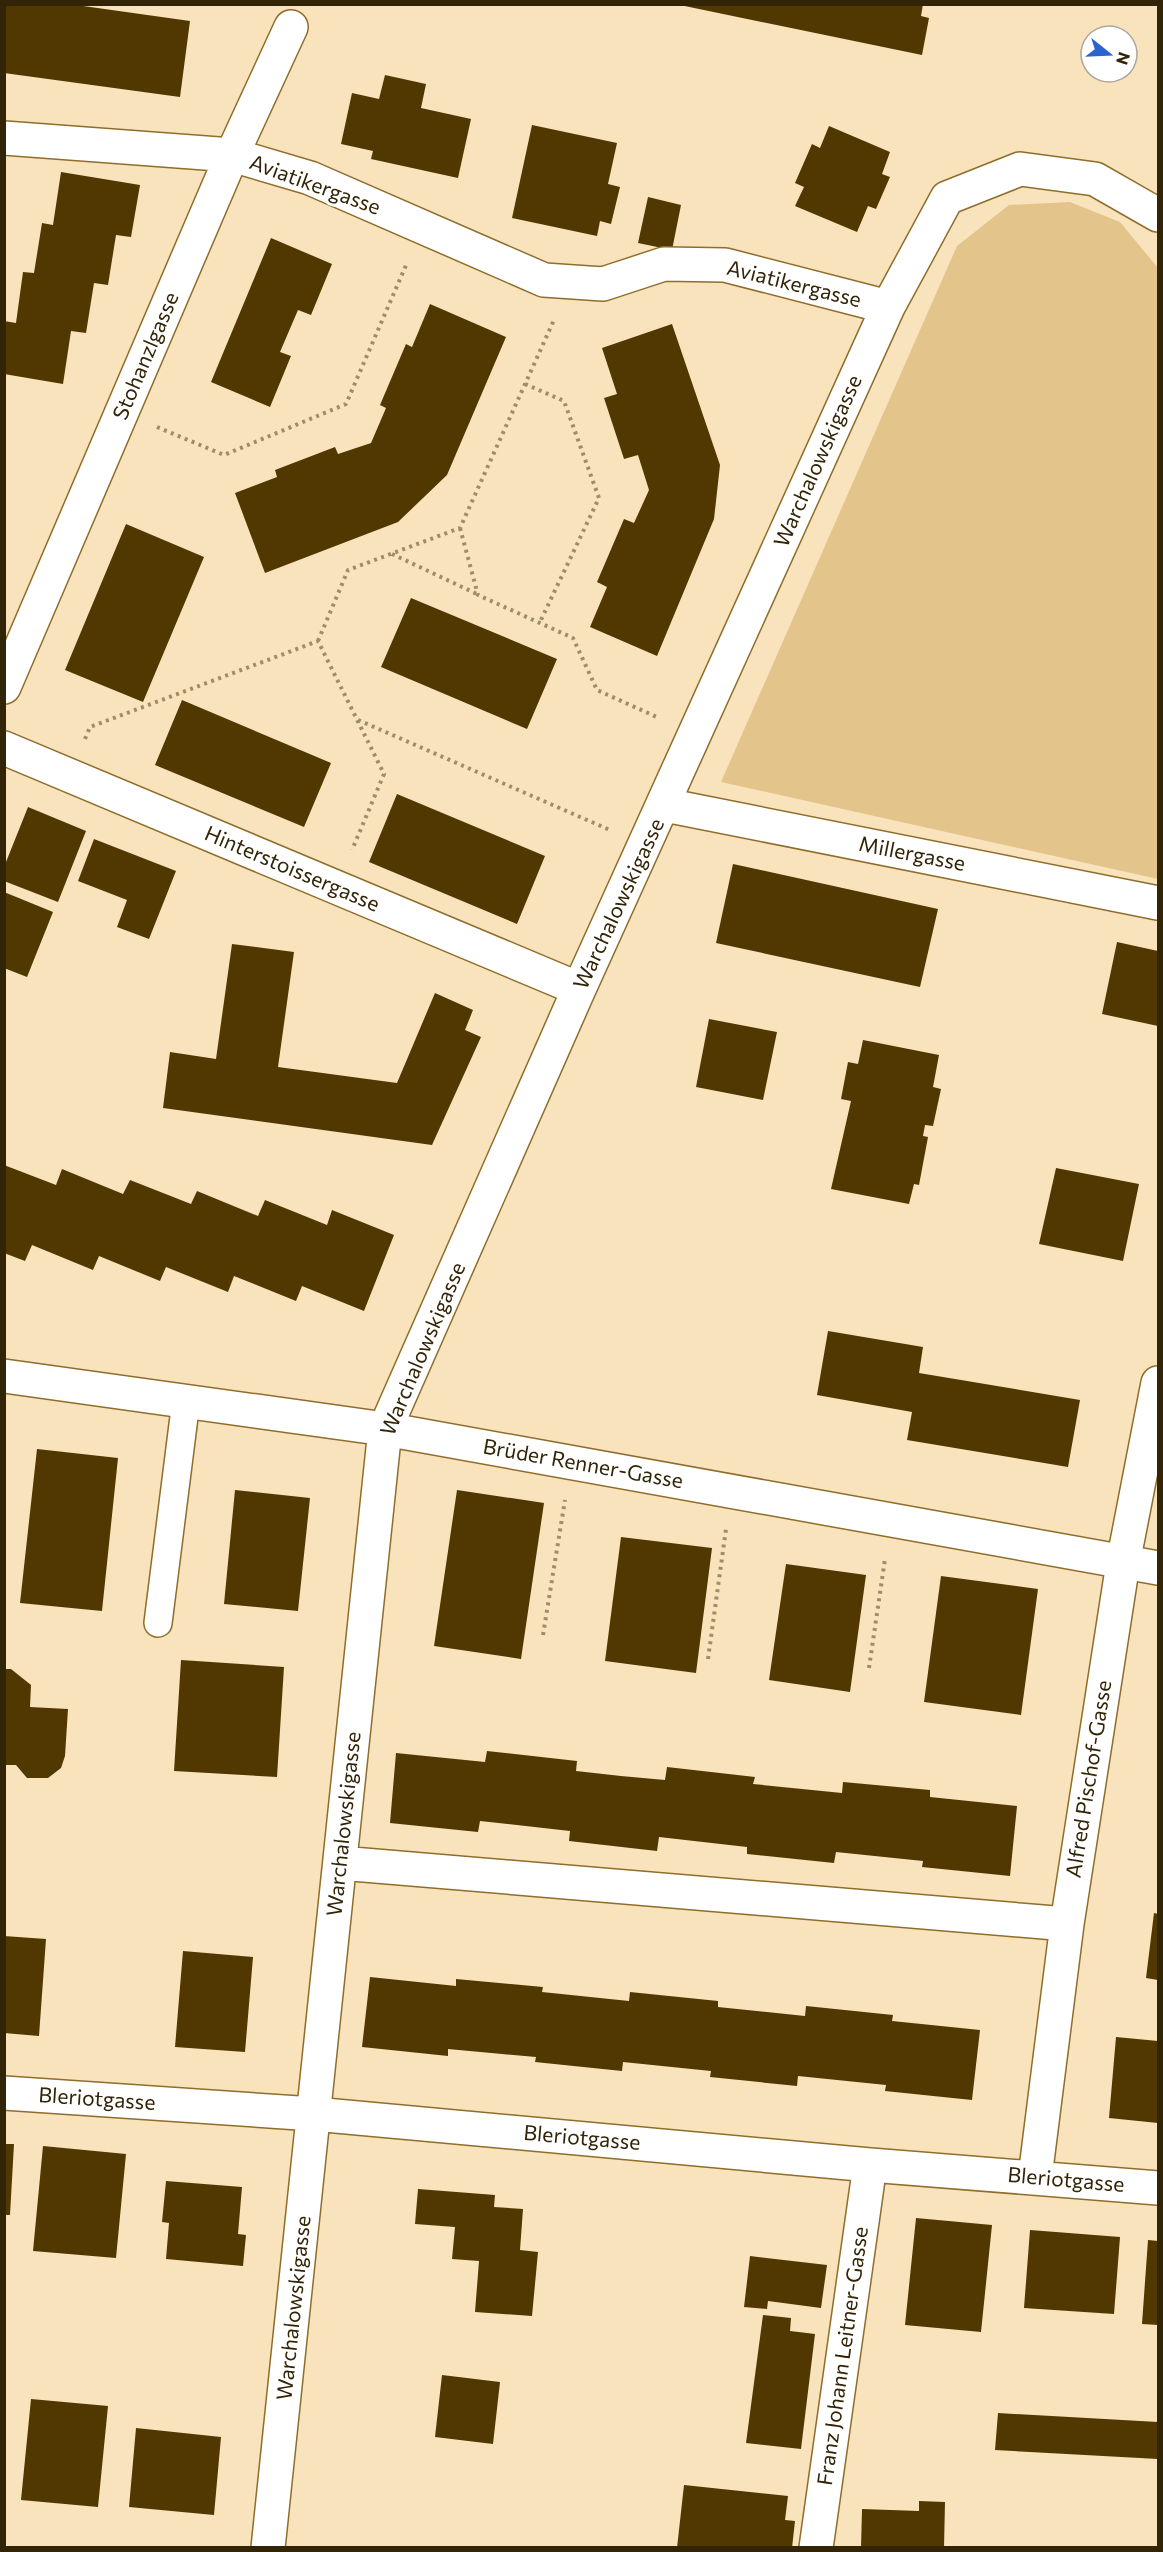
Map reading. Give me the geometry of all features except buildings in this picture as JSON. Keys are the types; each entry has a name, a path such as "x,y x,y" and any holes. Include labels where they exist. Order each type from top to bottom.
{"street":[{"name":"Stohanzlgasse","path":"4,687 232,154 291,27"},
{"name":"Aviatikergasse","path":"4,138 232,154 310,178 544,280 603,284 664,264 725,265 888,307 947,198 1020,168 1095,179 1158,215"},
{"name":"Warchalowskigasse","path":"268,2547 385,1429 579,989 888,307"},
{"name":"Hinterstoissergasse","path":"4,748 579,989"},
{"name":"Millergasse","path":"664,805 1158,903"},
{"name":"Brüder Renner-Gasse","path":"4,1376 385,1429 1158,1568"},
{"name":"Alfred Pischof-Gasse","path":"1035,2177 1066,1924 1123,1563 1158,1383"},
{"path":"340,1863 1066,1924"},
{"name":"Bleriotgasse","path":"4,2093 315,2114 870,2165 1158,2187"},
{"name":"Franz Johann Leitner-Gasse","path":"816,2547 870,2165"}],"lane":[{"path":"158,1623 186,1401"}],"path":[{"path":"122,412 224,455 346,404 422,227"},
{"path":"478,595 459,528 571,282"},
{"path":"525,384 564,401 599,498 540,622"},
{"path":"68,775 90,727 318,641 348,570 459,528"},
{"path":"392,554 573,638 597,690 696,734"},
{"path":"318,641 384,774 336,887"},
{"path":"357,720 646,845"},
{"path":"543,1635 572,1462"},
{"path":"708,1659 731,1491"},
{"path":"868,1668 891,1520"}],"shaded area":[{"path":"1070,202 1120,222 1158,268 1158,879 721,782 957,246 1009,205"}]}
